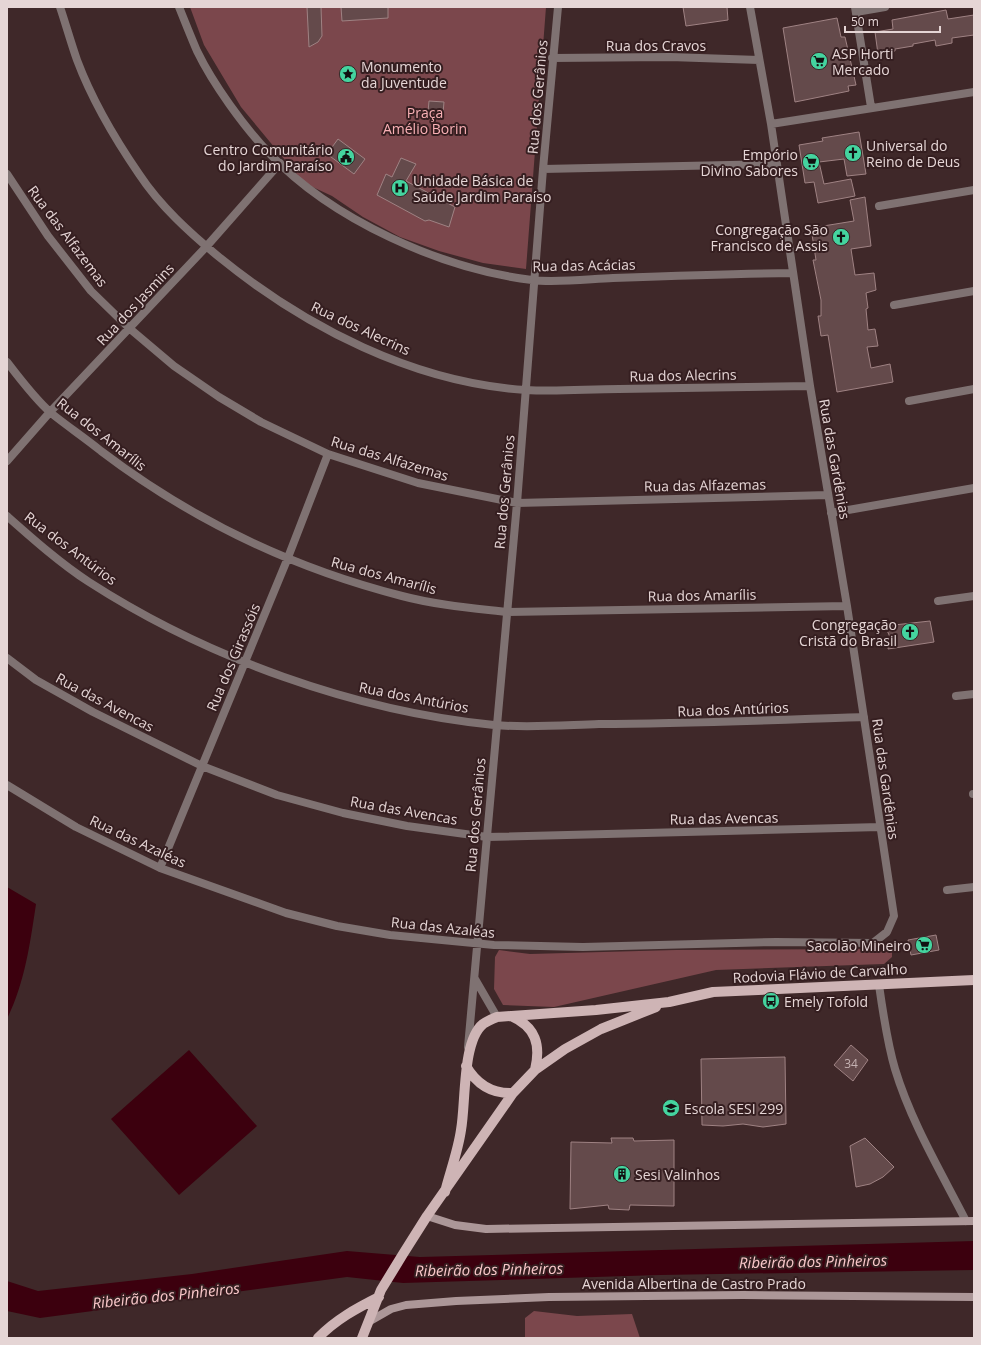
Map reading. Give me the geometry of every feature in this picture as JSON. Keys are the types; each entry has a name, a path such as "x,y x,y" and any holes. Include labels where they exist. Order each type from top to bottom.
{"main road":[{"name":"Rodovia Flávio de Carvalho","path":"444,1192 461,1130 466,1089 466,1066 477,1030 483,1023 497,1016 596,1010 669,1002 713,992 974,980"},
{"name":"Rodovia Flávio de Carvalho","path":"362,1338 380,1293 403,1254 427,1216 513,1093 535,1070 566,1049 601,1030 669,1002"},
{"path":"511,1016 523,1022 530,1028 538,1046 538,1056 535,1070"},
{"path":"466,1066 471,1074 483,1086 502,1094 513,1093"},
{"path":"427,1216 455,1225 486,1229 970,1221"},
{"path":"318,1338 326,1329 380,1293"},
{"name":"Avenida Albertina de Castro Prado","path":"370,1321 391,1309 406,1305 541,1297 743,1295 974,1297"}],"street":[{"name":"Rua dos Alecrins","path":"60,7 78,62 107,123 140,176 181,225 253,284 316,324 376,352 423,370 467,381 526,390 810,386"},
{"name":"Rua das Acácias","path":"179,7 198,52 232,108 269,153 304,184 343,212 390,238 422,252 484,271 534,280 793,273"},
{"name":"Rua dos Gerânios","path":"466,1066 517,503 552,58 558,7"},
{"name":"Rua das Gardênias","path":"750,7 771,124 810,386 847,606 894,916"},
{"path":"871,107 856,9 885,7"},
{"name":"Rua dos Cravos","path":"552,58 670,57 759,60"},
{"path":"771,124 871,107 974,92"},
{"name":"Rua dos Jasmins","path":"7,461 50,412 206,246 280,163"},
{"path":"543,169 776,164"},
{"name":"Rua das Alfazemas","path":"7,174 48,236 91,292 129,328 174,366 219,397 261,422 328,454 418,483 517,503 828,495"},
{"path":"879,206 974,190"},
{"path":"894,305 974,291"},
{"name":"Rua dos Amarílis","path":"7,362 50,412 136,478 173,501 214,524 288,560 403,597 455,606 507,612 847,606"},
{"path":"909,401 974,389"},
{"name":"Rua dos Girassóis","path":"160,868 244,661 288,560 328,454"},
{"path":"831,513 974,488"},
{"name":"Rua dos Antúrios","path":"7,516 38,543 87,581 141,613 244,661 298,682 360,701 420,715 496,725 684,724 864,717"},
{"path":"938,601 974,596"},
{"name":"Rua das Avencas","path":"7,658 42,684 150,741 202,766 277,795 343,813 407,826 486,837 880,827"},
{"path":"956,696 974,694"},
{"name":"Rua das Azaléas","path":"7,785 76,827 160,868 286,913 337,926 390,935 477,944 583,947 776,942 873,943 887,932 894,916"},
{"path":"947,890 974,887"},
{"path":"475,979 497,1016"},
{"path":"879,985 884,1019 895,1069 908,1105 970,1221"}],"green space":[{"name":"Praça Amélio Borin","path":"190,7 546,7 526,269 483,263 439,251 400,237 363,217 332,196 304,183 241,107 204,45"},
{"path":"892,949 892,957 884,964 716,970 554,1007 503,1005 494,989 495,957 499,950 530,954 676,950"},
{"path":"534,1311 577,1316 632,1314 640,1338 525,1338 525,1318"}],"water":[{"path":"7,887 36,904 23,977 7,1019"},
{"path":"189,1050 257,1126 179,1195 111,1119"},
{"name":"Ribeirão dos Pinheiros","path":"974,1241 974,1270 660,1275 403,1283 347,1277 40,1318 7,1311 7,1281 38,1291 192,1274 347,1251 420,1257"}],"building":[{"path":"307,7 321,7 322,36 318,42 309,47"},
{"path":"341,7 388,7 388,18 342,21"},
{"path":"683,7 727,7 728,20 686,26"},
{"path":"946,10 948,19 974,15 974,35 952,38 952,43 936,46 935,40 913,44 913,46 878,54 875,32 893,29 892,20"},
{"name":"ASP Horti Mercado","path":"837,18 841,37 845,37 856,85 848,86 849,91 795,102 783,28"},
{"path":"429,101 444,102 443,113 428,112"},
{"path":"859,132 866,174 847,176 844,159 819,162 824,184 851,179 855,196 818,203 814,182 805,183 799,145 823,141 822,138"},
{"name":"Centro Comunitário do Jardim Paraíso","path":"338,139 365,159 354,174 327,154"},
{"name":"Unidade Básica de Saúde Jardim Paraíso","path":"401,158 416,164 406,181 455,207 449,227 429,220 425,221 377,195 386,174 392,177"},
{"path":"865,197 871,246 851,249 855,275 874,273 876,290 866,293 868,330 875,329 878,346 867,347 871,368 890,364 893,382 837,392 828,335 821,336 818,316 821,316 821,300 813,260 816,260 811,228 854,221 850,200"},
{"name":"Congregação Cristã do Brasil","path":"930,621 934,642 888,649 890,637 885,626"},
{"name":"Sacolão Mineiro","path":"936,935 939,950 911,955 908,940"},
{"path":"851,1045 868,1060 853,1081 834,1065"},
{"path":"785,1057 786,1124 763,1127 743,1124 723,1126 702,1125 701,1059"},
{"name":"Sesi Valinhos","path":"611,1138 633,1138 634,1141 674,1140 674,1206 630,1205 629,1210 609,1209 608,1205 570,1209 571,1142 612,1143"},
{"path":"865,1138 894,1167 883,1177 870,1184 856,1187 850,1146"}],"place":[{"name":"ASP Horti Mercado","path":"819,61"},
{"name":"Monumento da Juventude","path":"348,74"},
{"name":"Universal do Reino de Deus","path":"853,153"},
{"name":"Centro Comunitário do Jardim Paraíso","path":"346,157"},
{"name":"Empório Divino Sabores","path":"811,162"},
{"name":"Unidade Básica de Saúde Jardim Paraíso","path":"400,188"},
{"name":"Congregação São Francisco de Assis","path":"841,237"},
{"name":"Congregação Cristã do Brasil","path":"910,632"},
{"name":"Sacolão Mineiro","path":"924,945"},
{"name":"Emely Tofold","path":"771,1001"},
{"name":"Escola SESI 299","path":"671,1108"},
{"name":"Sesi Valinhos","path":"622,1174"}]}
